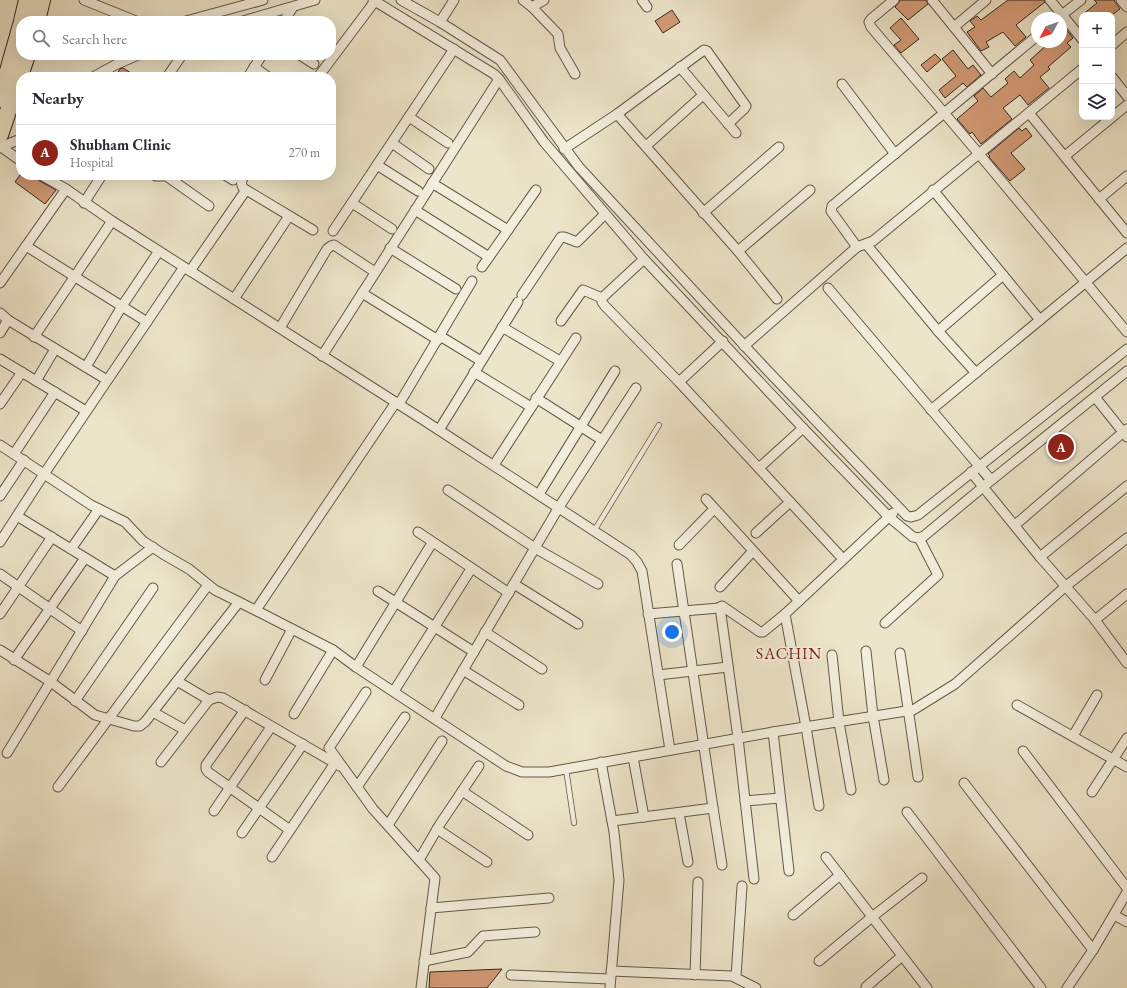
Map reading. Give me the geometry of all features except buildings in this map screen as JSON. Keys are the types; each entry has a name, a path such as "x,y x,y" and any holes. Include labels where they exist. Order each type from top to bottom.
{"highway":[{"path":"23,16 27,0"},
{"path":"38,16 42,0"},
{"path":"0,99 16,43"},
{"path":"22,72 25,60"},
{"path":"0,143 16,91"}],"street":[{"path":"84,0 124,16"},
{"path":"204,16 263,0"},
{"path":"261,16 315,0"},
{"path":"336,52 374,0 494,74 537,132 644,259 889,517 913,537 919,538 924,536 983,486 1127,371"},
{"path":"401,0 440,22 500,60 564,149 579,167 744,346 907,516 911,517 918,515 1127,349"},
{"path":"440,22 454,0"},
{"path":"523,0 532,7 558,34 560,48 575,74"},
{"path":"532,7 544,0"},
{"path":"894,0 871,19 869,22 871,27 1127,332"},
{"path":"932,0 992,74"},
{"path":"954,27 986,0"},
{"path":"1050,0 1058,12"},
{"path":"1065,12 1081,0"},
{"path":"1121,0 1127,7"},
{"path":"287,16 293,7"},
{"path":"1067,23 1079,36"},
{"path":"1115,42 1127,32"},
{"path":"857,247 831,211 831,208 1031,41"},
{"path":"333,231 454,49"},
{"path":"564,149 618,114 704,50 707,51 746,106 728,124"},
{"path":"102,72 126,60"},
{"path":"170,72 179,60"},
{"path":"251,72 259,60"},
{"path":"308,60 314,64"},
{"path":"322,72 330,60"},
{"path":"254,67 261,72"},
{"path":"680,67 736,133"},
{"path":"744,346 857,247 873,241 933,190 1079,71"},
{"path":"322,356 499,79"},
{"path":"1115,81 1127,96"},
{"path":"842,84 895,154"},
{"path":"646,146 703,95"},
{"path":"1064,156 1127,105"},
{"path":"1029,113 1127,233"},
{"path":"618,114 703,213 738,251 777,299"},
{"path":"409,117 448,143"},
{"path":"537,132 546,124"},
{"path":"0,143 16,140"},
{"path":"0,143 16,157"},
{"path":"392,143 430,169"},
{"path":"703,213 779,147"},
{"path":"377,165 418,191"},
{"path":"1099,199 1127,176"},
{"path":"49,180 322,356 398,403 631,555 642,571 670,750"},
{"path":"84,203 99,180"},
{"path":"171,180 209,206"},
{"path":"242,180 241,184 243,188 313,230"},
{"path":"432,183 508,230"},
{"path":"0,283 66,190"},
{"path":"0,542 86,411 147,322 246,190"},
{"path":"482,267 536,190"},
{"path":"738,251 810,190"},
{"path":"933,190 1040,320"},
{"path":"352,203 392,229"},
{"path":"415,210 489,257"},
{"path":"439,430 558,239 564,237 577,242 605,214"},
{"path":"234,299 289,216"},
{"path":"34,336 112,221"},
{"path":"866,244 938,331 976,373"},
{"path":"26,246 147,322"},
{"path":"280,328 331,246 334,246 375,272"},
{"path":"390,248 456,289"},
{"path":"931,410 1127,248"},
{"path":"86,367 122,306 159,251"},
{"path":"602,298 644,259"},
{"path":"938,331 1003,275"},
{"path":"256,610 398,403 439,338 472,281"},
{"path":"828,288 991,480"},
{"path":"561,321 582,290 585,289 602,298"},
{"path":"362,293 481,361"},
{"path":"602,298 602,302 605,306 679,382 843,559"},
{"path":"0,313 8,320 107,380"},
{"path":"0,334 8,320"},
{"path":"502,327 560,362"},
{"path":"494,465 576,338"},
{"path":"679,382 723,342"},
{"path":"36,381 55,349"},
{"path":"0,359 86,411"},
{"path":"539,494 615,371"},
{"path":"0,404 22,372"},
{"path":"474,372 531,406"},
{"path":"435,718 559,507 636,388"},
{"path":"14,454 56,392"},
{"path":"1015,525 1126,433 1095,397"},
{"path":"536,398 602,440"},
{"path":"759,468 803,428"},
{"path":"0,445 99,509 124,522 143,541 189,569 215,590 333,650 356,667 506,766 522,772 549,772 773,732 908,711 918,707 955,684 1066,586 1127,538"},
{"path":"0,496 24,460"},
{"path":"971,472 1040,557 1095,620 1127,663"},
{"path":"1040,557 1127,486"},
{"path":"448,490 536,548 598,584"},
{"path":"706,499 799,601"},
{"path":"756,533 790,502"},
{"path":"648,614 684,612 719,608 722,606 760,632 763,632 785,614 899,508"},
{"path":"71,549 99,509"},
{"path":"679,545 714,509"},
{"path":"17,516 115,576"},
{"path":"418,532 432,543 509,593"},
{"path":"0,614 52,537"},
{"path":"885,623 938,575 919,538"},
{"path":"356,667 432,543"},
{"path":"7,753 115,576 153,547"},
{"path":"720,587 753,552"},
{"path":"14,660 85,558"},
{"path":"678,564 722,865"},
{"path":"394,691 471,568"},
{"path":"0,574 82,631"},
{"path":"58,787 208,584"},
{"path":"514,584 578,624"},
{"path":"75,701 153,588"},
{"path":"378,590 474,652"},
{"path":"1095,620 1127,594"},
{"path":"0,650 50,682 95,715 134,726 140,726 146,722 239,602"},
{"path":"719,608 738,738 754,879"},
{"path":"785,614 819,806"},
{"path":"265,680 292,629"},
{"path":"486,632 542,669"},
{"path":"294,714 333,650"},
{"path":"866,651 873,716 884,780"},
{"path":"900,654 918,778"},
{"path":"832,655 839,722 851,790"},
{"path":"658,675 728,667"},
{"path":"463,670 519,705"},
{"path":"177,681 209,700"},
{"path":"366,692 329,748 339,765 373,809 435,878 421,988"},
{"path":"1073,736 1097,695"},
{"path":"160,762 209,700 217,697 223,698 339,765"},
{"path":"1017,705 1127,767"},
{"path":"244,710 206,765 206,769 230,789 290,830"},
{"path":"153,712 185,730"},
{"path":"357,787 405,717"},
{"path":"214,811 271,727"},
{"path":"773,732 789,871"},
{"path":"1092,792 1127,738"},
{"path":"388,825 442,741"},
{"path":"242,833 302,744"},
{"path":"1023,751 1127,888"},
{"path":"633,757 644,817"},
{"path":"602,762 612,821 619,880 610,979"},
{"path":"272,857 290,830 339,765"},
{"path":"419,860 437,829 479,766"},
{"path":"964,783 1093,950"},
{"path":"462,791 528,835"},
{"path":"745,801 780,798"},
{"path":"612,821 713,808"},
{"path":"907,812 1041,988"},
{"path":"679,813 688,862"},
{"path":"437,829 487,862"},
{"path":"826,857 927,988"},
{"path":"793,915 840,875"},
{"path":"819,961 922,878"},
{"path":"695,975 698,882"},
{"path":"736,977 742,886"},
{"path":"1071,987 1127,892"},
{"path":"431,908 549,898"},
{"path":"1114,915 1127,922"},
{"path":"424,961 468,952 482,936 535,932"},
{"path":"866,987 902,956"},
{"path":"511,975 610,979 695,975 736,977 756,988"}],"lane":[{"path":"110,72 115,65"},
{"path":"594,531 659,425"},
{"path":"566,768 574,823"}],"place":[{"name":"Shubham Clinic","path":"1061,447"}],"district":[{"name":"SACHIN","path":"789,653"}]}
